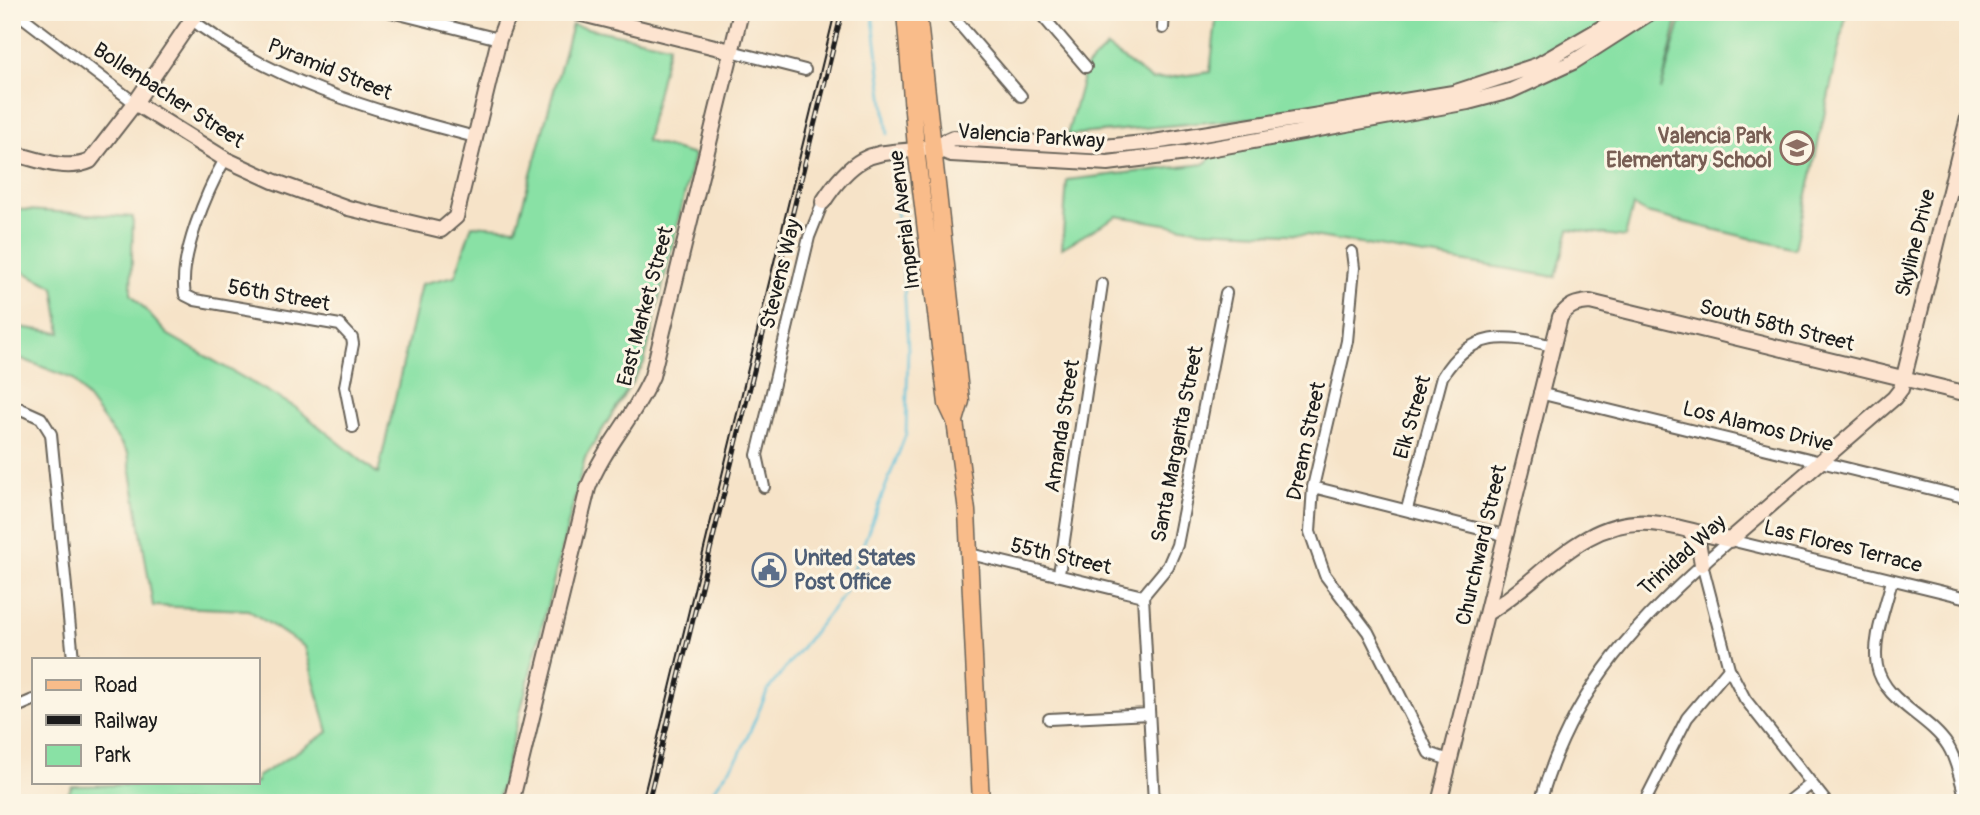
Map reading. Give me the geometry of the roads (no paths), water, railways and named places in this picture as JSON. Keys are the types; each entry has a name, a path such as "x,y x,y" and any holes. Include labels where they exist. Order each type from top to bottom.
{"main road":[{"name":"Imperial Avenue","path":"905,12 916,148 947,404 955,422 970,554 981,803"},
{"name":"Imperial Avenue","path":"918,12 961,401 955,422"}],"street":[{"name":"Bollenbacher Street","path":"16,12 135,103 225,159 311,196 433,230 452,224 475,137"},
{"path":"391,12 499,39"},
{"path":"475,137 499,39 513,12"},
{"path":"574,12 805,70"},
{"name":"East Market Street","path":"511,803 588,488 602,459 638,407 652,376 741,12"},
{"path":"949,12 1021,96"},
{"path":"1039,12 1086,67"},
{"path":"1163,28 1164,12"},
{"name":"Valencia Parkway","path":"934,146 953,138 1116,146 1453,93 1538,65 1629,12"},
{"name":"Valencia Parkway","path":"934,146 951,154 1108,163 1187,153 1417,112 1510,91 1573,62 1651,12"},
{"path":"12,153 79,166 90,161 102,149 135,103 190,15"},
{"name":"Pyramid Street","path":"190,15 237,51 299,82 375,110 475,137"},
{"name":"Skyline Drive","path":"1904,378 1968,118"},
{"name":"Stevens Way","path":"764,487 757,455 809,237 823,202 847,169 870,155 934,146"},
{"name":"56th Street","path":"225,159 198,214 184,276 185,295 195,300 340,325 352,338 345,386 354,427"},
{"name":"Dream Street","path":"1352,253 1354,268 1347,341 1313,487 1310,532 1325,575 1335,593 1368,632 1429,753 1449,760"},
{"name":"Amanda Street","path":"1059,574 1102,284"},
{"name":"Santa Margarita Street","path":"1143,596 1168,566 1177,545 1226,293"},
{"name":"South 58th Street","path":"1575,303 1590,302 1968,394"},
{"name":"Churchward Street","path":"1439,803 1539,393 1560,317 1575,303"},
{"name":"Elk Street","path":"1407,509 1442,377 1452,361 1474,345 1500,337 1519,337 1553,346"},
{"name":"Trinidad Way","path":"1540,803 1575,715 1611,658 1644,617 1894,398 1904,378"},
{"name":"Los Alamos Drive","path":"1539,393 1968,498"},
{"path":"12,405 41,418 51,434 73,658"},
{"path":"1313,487 1504,535"},
{"name":"Las Flores Terrace","path":"1487,613 1514,597 1576,544 1595,533 1638,522 1730,540 1968,598"},
{"path":"1690,532 1699,547 1729,668 1745,699 1827,803"},
{"name":"55th Street","path":"970,554 1143,596"},
{"path":"1892,580 1878,641 1879,673 1892,695 1934,728 1948,745 1967,803"},
{"path":"1143,596 1154,803"},
{"path":"1644,803 1687,718 1729,668"},
{"path":"12,709 32,700"},
{"path":"1049,719 1149,714"},
{"path":"1787,803 1811,784"}],"waterway":[{"path":"872,12 888,134"},
{"path":"704,803 739,756 768,690 844,594 906,434 908,349 902,252 892,170"}],"tram line":[{"path":"642,803 835,12"}],"railway":[{"path":"648,803 842,12"}],"place":[{"name":"Valencia Park Elementary School","path":"1797,148"},
{"name":"United States Post Office","path":"769,570"}]}
